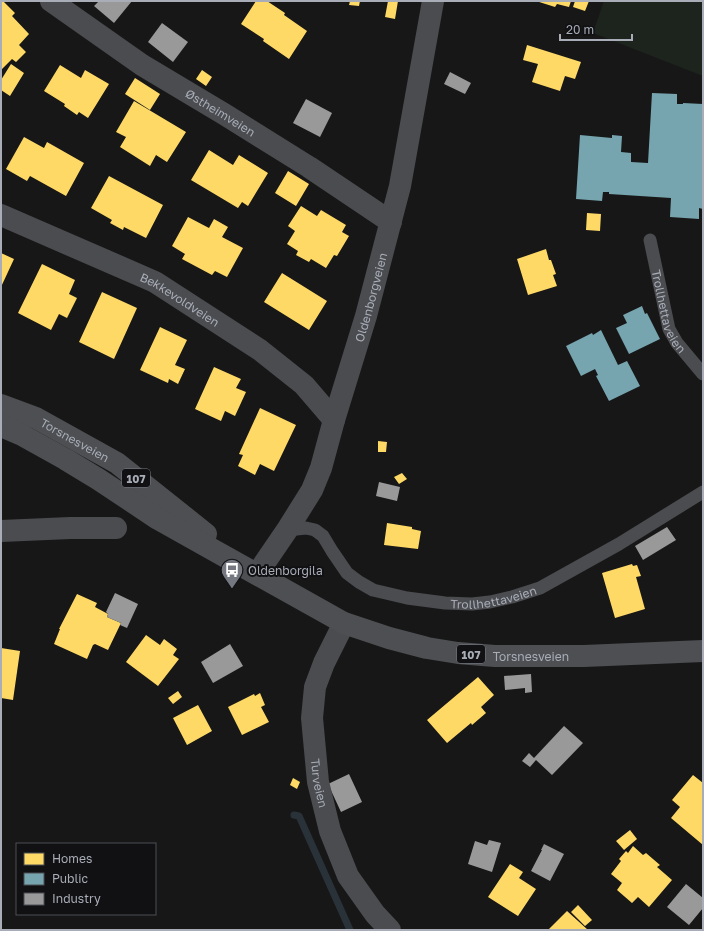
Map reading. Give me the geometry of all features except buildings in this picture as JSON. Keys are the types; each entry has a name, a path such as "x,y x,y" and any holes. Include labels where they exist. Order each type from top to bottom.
{"main road":[{"name":"Torsnesveien","path":"1,405 36,418 117,463 256,574"},
{"name":"Torsnesveien","path":"1,426 20,434 65,459 158,519 344,623 389,638 426,648 458,653 494,656 584,656 703,650"}],"street":[{"name":"Østheimveien","path":"51,1 142,66 224,114 309,167 391,222"},
{"name":"Oldenborgveien","path":"256,574 288,530 312,490 321,468 366,316 400,186 433,1"},
{"name":"Bekkevoldveien","path":"1,215 155,282 260,350 304,385 334,420"},
{"path":"1,531 116,528"},
{"name":"Turveien","path":"344,623 324,663 315,687 312,718 318,782 330,830 348,876 375,914 390,930"}],"lane":[{"name":"Trollhettaveien","path":"650,240 669,329 677,344 703,374"},
{"name":"Trollhettaveien","path":"288,530 306,528 315,530 323,536 347,573 373,590 407,598 445,603 472,604 512,597 540,588 619,544 703,492"}],"shaded area":[{"path":"604,1 703,1 703,76 593,33"}],"waterway":[{"path":"294,815 299,816 350,930"}],"place":[{"name":"Oldenborgila","path":"232,590"}]}
